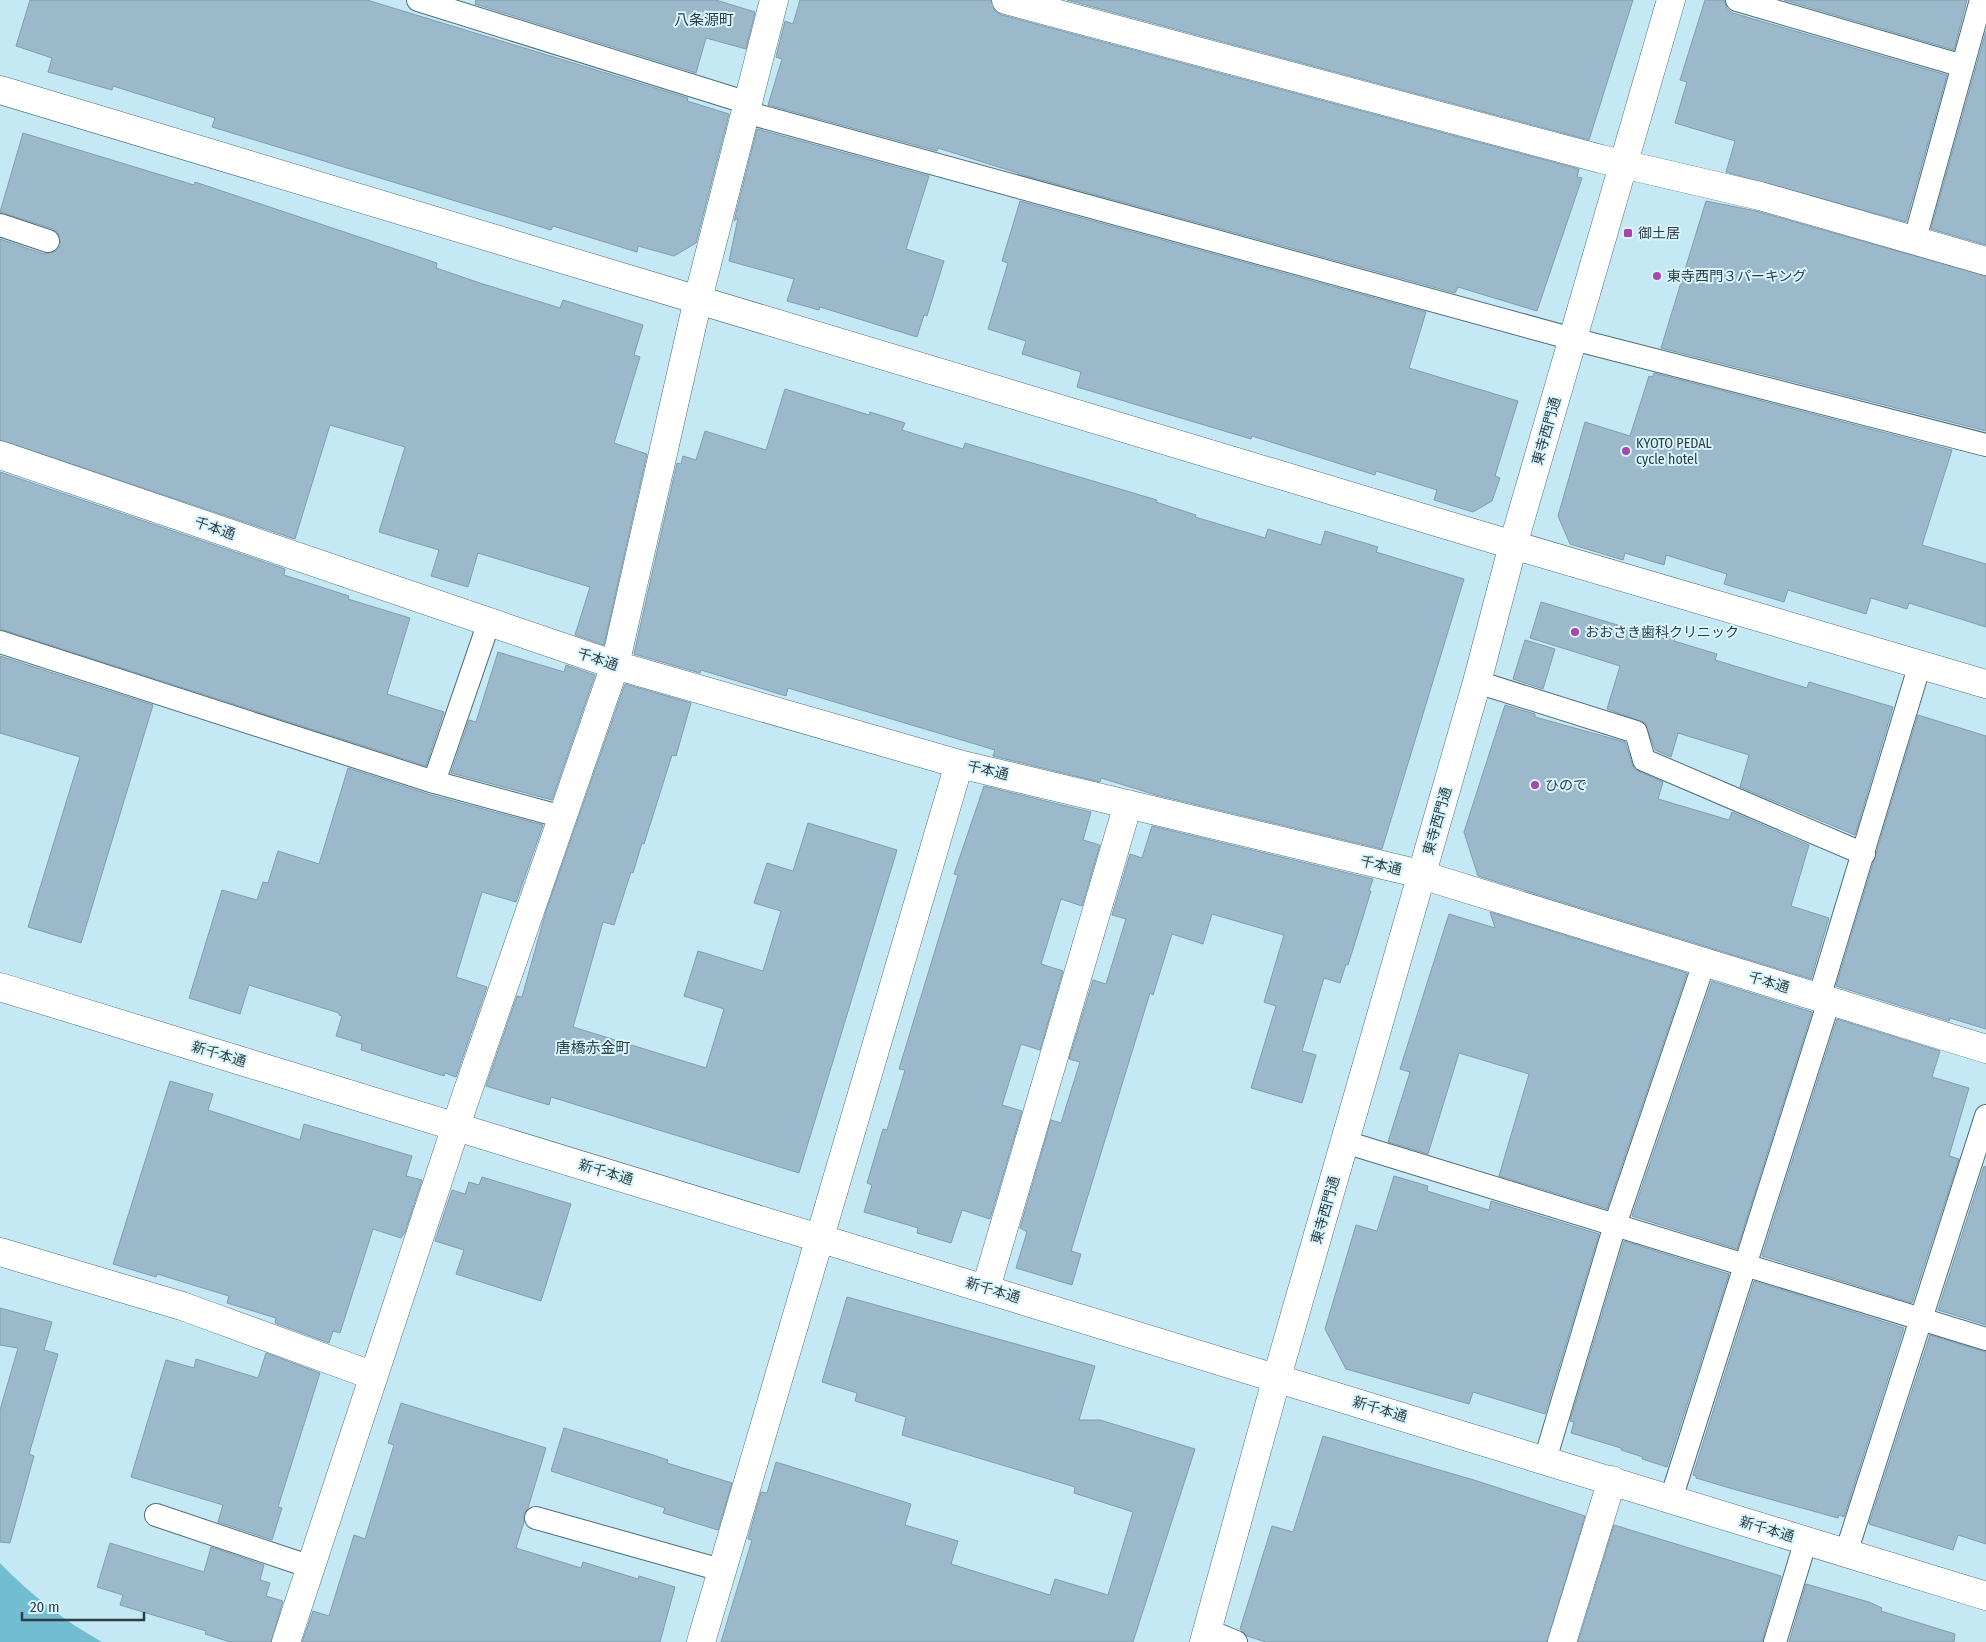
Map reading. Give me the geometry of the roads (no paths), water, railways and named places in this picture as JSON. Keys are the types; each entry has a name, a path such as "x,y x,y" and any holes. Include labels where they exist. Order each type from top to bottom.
{"street":[{"path":"286,1642 456,1126 615,665 698,299 774,0"},
{"path":"1006,0 1623,164 1760,196 1915,239 1986,261"},
{"name":"東寺西門通","path":"1205,1636 1277,1377 1477,682 1513,545 1671,0"},
{"path":"0,90 1513,545 1986,684"},
{"name":"千本通","path":"0,455 615,665 959,764 1421,876 1986,1049"},
{"path":"701,1642 959,764"},
{"path":"986,1288 1128,804"},
{"name":"新千本通","path":"0,987 1277,1377 1986,1596"},
{"path":"0,1252 182,1306 374,1376"},
{"path":"1562,1642 1612,1480"}],"lane":[{"path":"418,0 747,107 1573,339 1986,445"},
{"path":"1737,0 1963,66"},
{"path":"1915,239 1981,0"},
{"path":"0,226 48,241"},
{"path":"434,782 489,622"},
{"path":"0,642 434,782 563,817"},
{"path":"1671,1499 1746,1265 1920,664"},
{"path":"1477,682 1636,732 1644,760 1864,854"},
{"path":"1545,1460 1615,1225 1704,963"},
{"path":"1846,1553 1986,1116"},
{"path":"1345,1142 1986,1340"},
{"path":"156,1515 311,1567"},
{"path":"536,1518 721,1570"},
{"path":"1775,1642 1806,1540"},
{"path":"1205,1636 1236,1642"}],"place":[{"name":"御土居","path":"1628,233"},
{"name":"東寺西門３パーキング","path":"1657,276"},
{"name":"KYOTO PEDAL cycle hotel","path":"1626,451"},
{"name":"おおさき歯科クリニック","path":"1575,632"},
{"name":"ひので","path":"1535,785"}],"district":[{"name":"八条源町","path":"704,20"},
{"name":"唐橋赤金町","path":"593,1048"}]}
